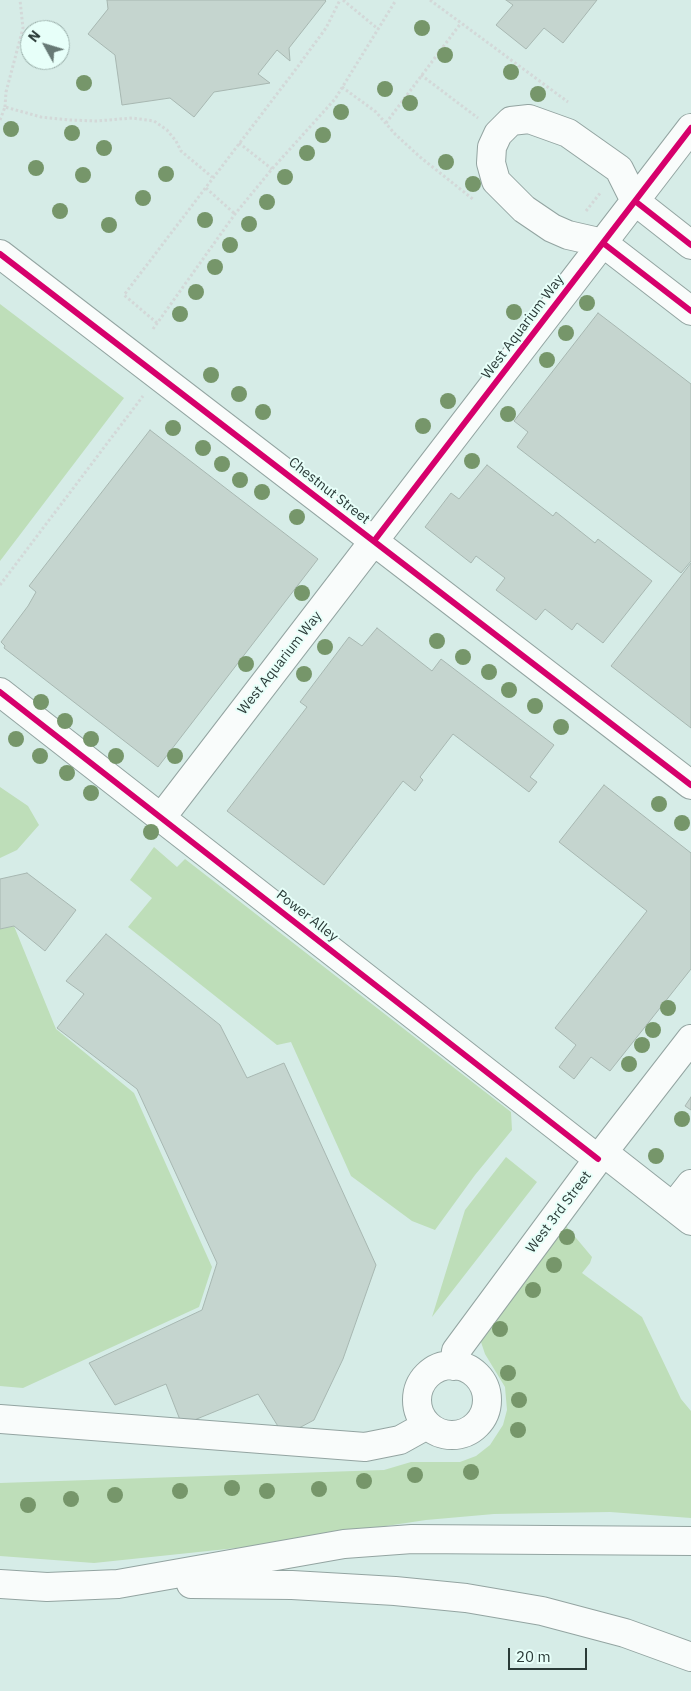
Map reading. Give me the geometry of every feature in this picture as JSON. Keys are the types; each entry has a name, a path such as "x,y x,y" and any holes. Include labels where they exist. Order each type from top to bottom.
{"main road":[{"path":"691,245 635,201 619,169 568,132 529,119 511,121 498,134 492,147 491,162 496,181 524,209 552,228 568,235 603,243 691,311"},
{"name":"West Aquarium Way","path":"161,818 691,128"},
{"name":"Chestnut Street","path":"0,254 691,785"},
{"name":"Power Alley","path":"0,692 601,1156 682,1214"},
{"name":"West 3rd Street","path":"454,1366 456,1351 691,1039"},
{"path":"682,1214 691,1184"},
{"path":"454,1366 465,1368 474,1373 482,1382 486,1392 487,1404 484,1415 478,1424 469,1431 458,1435 447,1435 436,1432 427,1424 421,1415 418,1404 418,1392 423,1381 432,1372 442,1367 454,1366"},
{"path":"0,1419 365,1448 400,1440 427,1424"},
{"path":"118,1584 344,1544 412,1539 691,1541"},
{"path":"0,1584 47,1587 118,1584 292,1585 395,1591 466,1598 542,1611 625,1633 691,1657"}],"path":[{"path":"0,120 5,107 6,92 23,28 20,0"},
{"path":"158,323 124,295 296,69 326,28 341,0 378,29"},
{"path":"153,329 235,214 272,169 335,99 396,0"},
{"path":"430,0 573,107"},
{"path":"386,123 461,23"},
{"path":"421,75 498,134"},
{"path":"342,86 376,112 420,157 480,204"},
{"path":"5,107 41,116 70,120 97,121 132,118 154,121 167,130 181,151 212,177"},
{"path":"239,143 272,169"},
{"path":"584,214 606,186"},
{"path":"206,188 235,214"},
{"path":"0,585 159,376"}],"green space":[{"path":"0,304 124,398 0,561"},
{"path":"0,787 28,806 39,825 17,850 0,858"},
{"path":"154,847 177,867 185,859 511,1112 512,1130 475,1175 435,1230 412,1221 351,1176 291,1042 277,1045 128,927 152,898 130,880"},
{"path":"14,926 56,1029 134,1093 212,1267 199,1307 23,1388 0,1386 0,929"},
{"path":"506,1157 537,1182 432,1317 465,1210"},
{"path":"561,1220 592,1257 582,1273 642,1317 681,1399 691,1411 691,1518 610,1512 494,1514 426,1520 246,1547 94,1563 0,1556 0,1483 384,1470 411,1462 460,1462 476,1456 490,1445 503,1425 507,1410 505,1387 485,1354 481,1342 484,1328"}],"building":[{"path":"107,0 326,1 289,48 290,61 277,50 258,74 270,83 214,92 194,117 170,98 122,105 115,55 88,34 108,9"},
{"path":"506,0 597,0 563,43 544,28 526,49 496,25 513,5"},
{"path":"598,313 691,384 691,561 681,573 517,447 528,432 514,421"},
{"path":"150,430 318,559 158,767 4,648 5,646 1,642 36,592 29,586"},
{"path":"487,465 553,516 556,512 595,543 598,539 652,581 603,643 577,623 572,630 545,609 536,620 496,590 505,578 476,556 471,563 425,527 451,493 459,499"},
{"path":"691,563 691,728 611,666"},
{"path":"377,628 432,671 441,659 554,745 530,777 537,782 529,792 453,734 420,777 423,780 415,791 403,781 324,885 227,811 307,707 300,702 349,637 362,646"},
{"path":"604,785 691,853 691,969 610,1071 591,1057 574,1079 559,1067 576,1045 555,1028 647,911 559,842"},
{"path":"27,873 76,910 45,951 14,926 0,929 0,879"},
{"path":"106,934 220,1025 247,1078 284,1063 376,1265 343,1359 314,1420 284,1436 258,1394 182,1425 166,1384 115,1405 89,1363 202,1310 217,1263 137,1089 57,1028 84,994 66,981"},
{"path":"691,1097 691,1110 685,1106"}],"cycle path":[{"path":"374,541 691,128"},
{"path":"635,201 691,245"},
{"path":"603,243 691,311"},
{"path":"0,254 691,785"},
{"path":"0,692 598,1159"}]}
